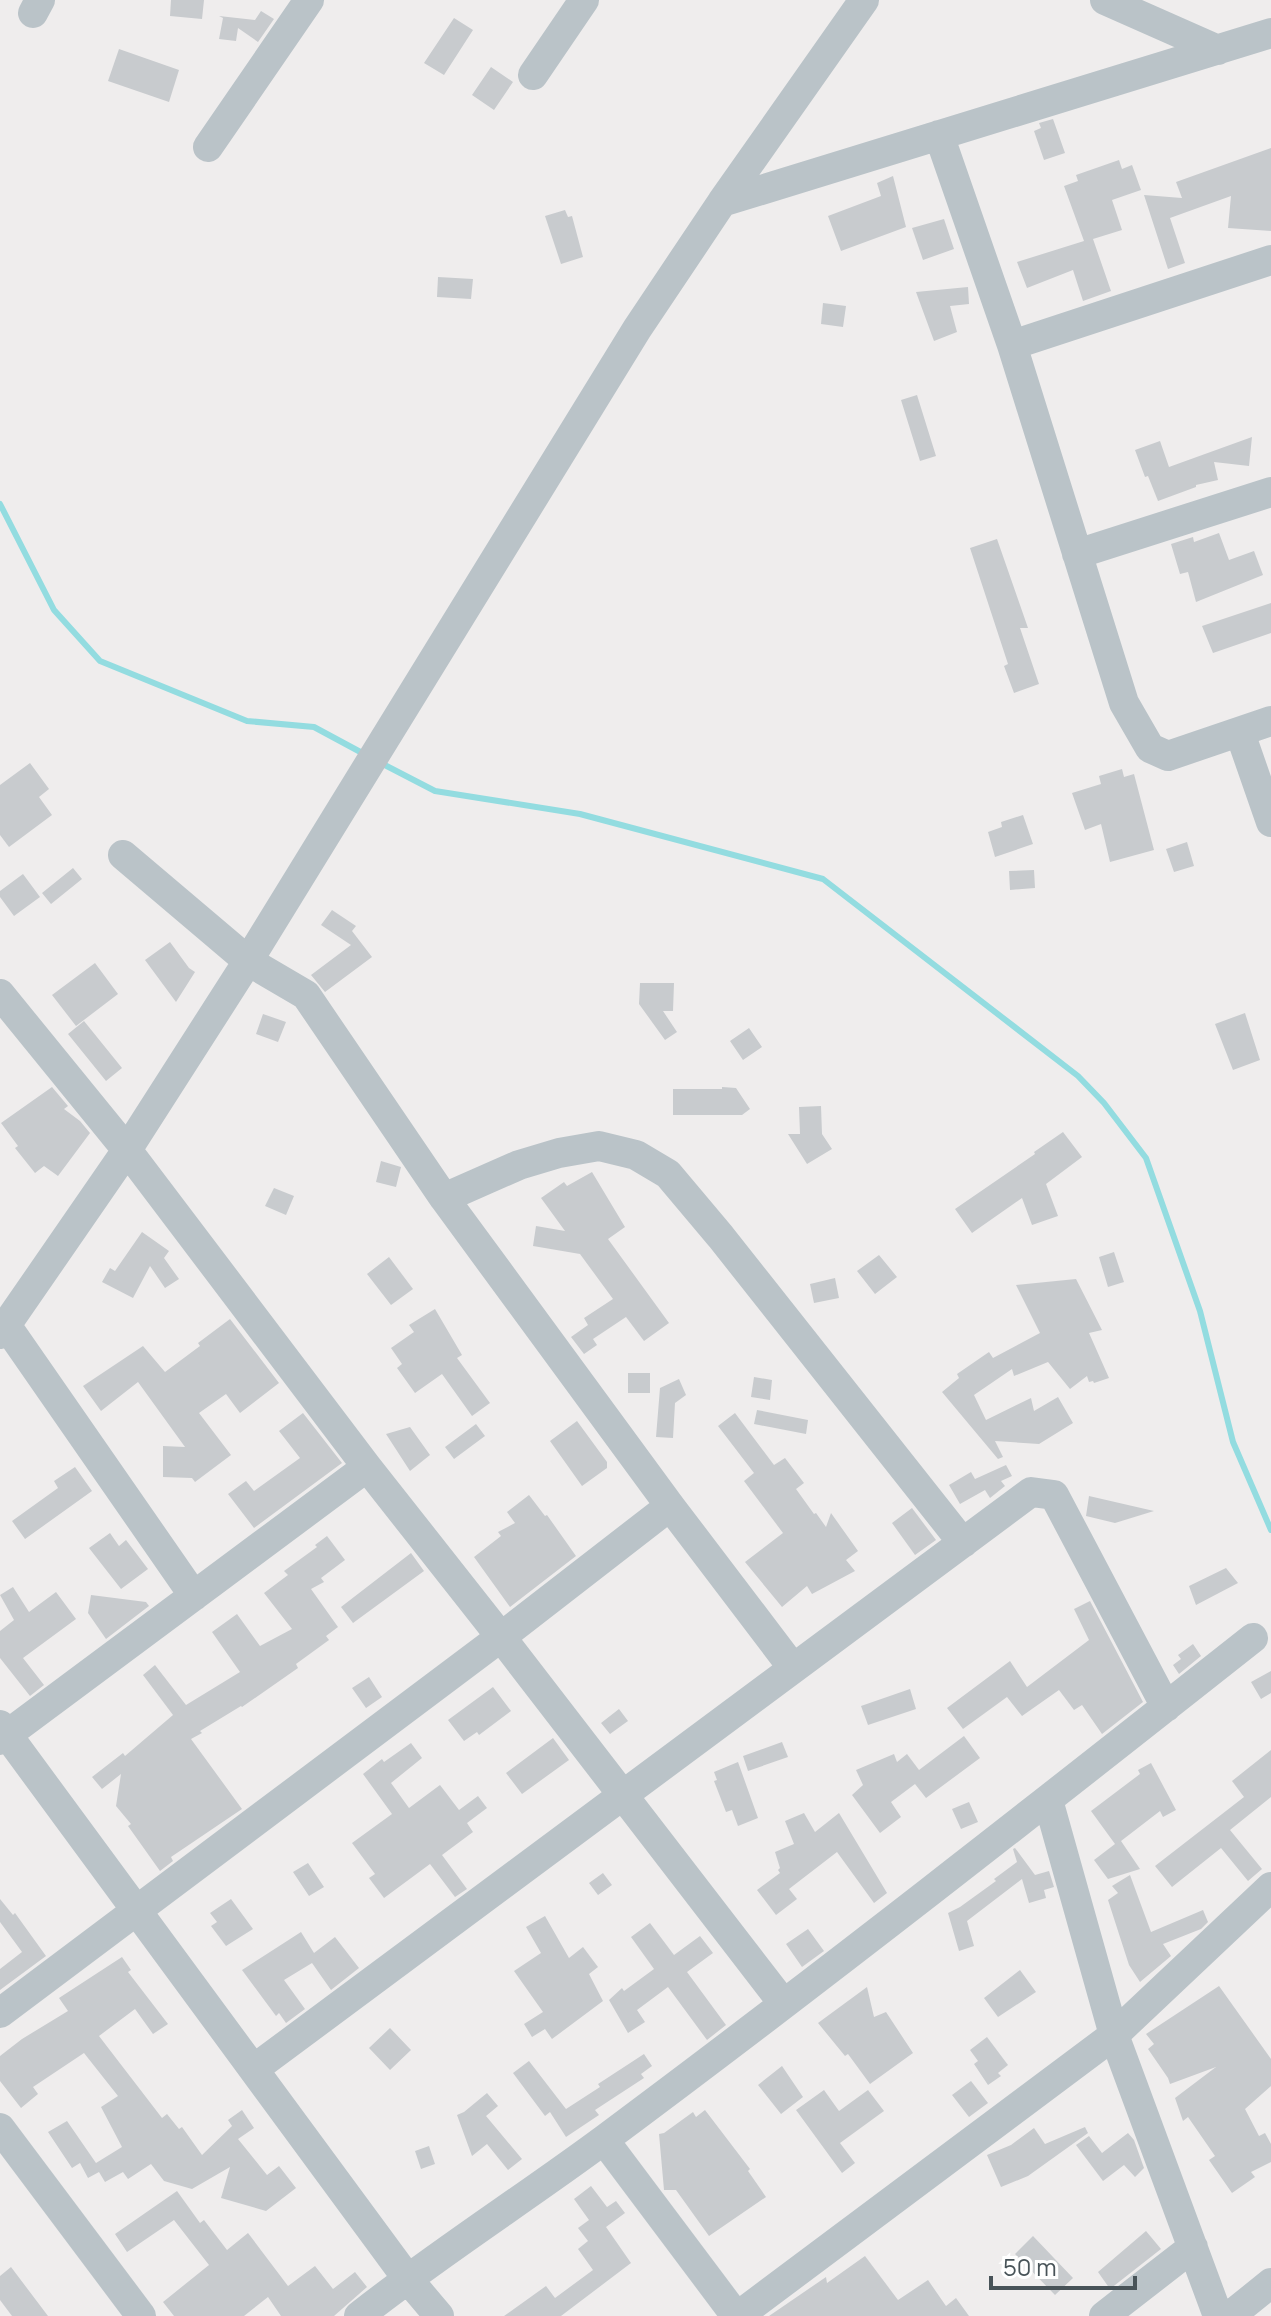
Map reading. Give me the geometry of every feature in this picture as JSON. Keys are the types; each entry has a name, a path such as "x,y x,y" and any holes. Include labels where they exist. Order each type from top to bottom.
{"street":[{"path":"208,147 309,0"},
{"path":"533,75 584,0"},
{"path":"194,1596 3,1329 127,1150 248,961 629,342 722,202 864,0"},
{"path":"1105,0 1218,50"},
{"path":"722,202 1271,33"},
{"path":"939,135 1012,345 1124,703 1150,748 1168,756 1271,721"},
{"path":"1012,345 1271,260"},
{"path":"1077,554 1271,492"},
{"path":"1240,733 1271,822"},
{"path":"123,855 248,961 306,995 444,1198 793,1668"},
{"path":"0,994 127,1150 367,1467 783,2003"},
{"path":"444,1198 519,1165 559,1153 599,1146 636,1155 668,1174 963,1543"},
{"path":"367,1467 2,1733 407,2278 439,2316"},
{"path":"254,2069 1031,1492 1054,1495 1166,1707"},
{"path":"0,2013 501,1637 670,1506"},
{"path":"359,2316 407,2278 604,2140 1048,1800 1253,1638"},
{"path":"1048,1800 1114,2035 1218,2316"},
{"path":"604,2140 737,2316 1114,2035 1271,1887"},
{"path":"0,2128 141,2316"},
{"path":"1104,2316 1193,2247"},
{"path":"1230,2316 1271,2283"}],"building":[{"path":"171,0 204,0 202,19 170,16"},
{"path":"261,11 274,19 258,42 238,28 236,41 219,39 223,18 219,16 255,20"},
{"path":"454,18 473,30 444,75 424,63"},
{"path":"119,49 179,70 169,102 108,81"},
{"path":"491,67 513,82 494,110 472,95"},
{"path":"1053,119 1065,153 1044,160 1034,131 1041,128 1039,123"},
{"path":"1271,148 1271,231 1228,228 1231,196 1170,218 1185,263 1168,269 1144,195 1182,198 1176,182"},
{"path":"1119,160 1122,169 1132,165 1141,190 1112,200 1122,230 1093,239 1111,291 1083,301 1073,270 1027,288 1017,262 1084,241 1064,186 1078,181 1076,175"},
{"path":"893,176 906,227 841,251 828,216 881,196 877,183"},
{"path":"565,210 568,217 572,216 583,257 561,264 545,216"},
{"path":"944,219 954,249 923,260 912,228"},
{"path":"438,277 473,279 471,299 437,297"},
{"path":"968,287 969,304 950,306 957,332 934,341 916,292"},
{"path":"823,303 846,306 843,327 821,324"},
{"path":"917,395 936,456 920,461 901,400"},
{"path":"1252,437 1249,466 1214,462 1218,480 1196,485 1158,501 1135,450 1160,441 1169,467"},
{"path":"1219,533 1229,560 1254,551 1263,575 1196,602 1188,572 1180,574 1171,544 1193,537 1194,542"},
{"path":"997,539 1028,628 1020,628 1039,684 1014,693 1004,666 1008,664 970,548"},
{"path":"1271,603 1271,633 1213,653 1202,626"},
{"path":"30,763 49,789 39,797 52,815 9,847 0,835 0,785"},
{"path":"1122,769 1124,777 1134,774 1154,850 1110,862 1101,824 1085,830 1072,793 1101,784 1099,776"},
{"path":"1023,815 1033,844 995,857 988,832 1002,827 1001,822"},
{"path":"1187,842 1194,866 1174,872 1166,849"},
{"path":"73,868 82,879 51,904 42,893"},
{"path":"1034,870 1035,888 1010,890 1009,871"},
{"path":"23,874 40,897 14,916 0,897 0,891"},
{"path":"332,910 356,926 352,931 372,957 325,992 311,975 351,945 321,925"},
{"path":"170,942 195,972 176,1002 145,960"},
{"path":"95,963 118,994 76,1026 52,995"},
{"path":"640,983 674,983 673,1011 663,1011 677,1032 665,1040 639,1004"},
{"path":"1245,1013 1260,1060 1233,1070 1215,1024"},
{"path":"263,1014 286,1022 278,1042 256,1034"},
{"path":"84,1021 122,1068 106,1081 68,1034"},
{"path":"749,1028 762,1047 743,1060 730,1041"},
{"path":"52,1087 68,1106 64,1109 90,1133 58,1176 44,1166 35,1173 15,1148 18,1146 1,1123"},
{"path":"736,1088 750,1109 742,1115 673,1115 673,1089"},
{"path":"821,1106 822,1134 832,1149 807,1164 788,1134 800,1134 799,1107"},
{"path":"1063,1132 1082,1157 1046,1184 1058,1216 1032,1225 1022,1198 972,1233 955,1209"},
{"path":"381,1161 401,1167 396,1187 376,1182"},
{"path":"592,1172 625,1227 608,1239 669,1323 644,1341 626,1317 593,1339 597,1345 584,1354 571,1337 588,1325 584,1318 613,1299 580,1254 533,1246 536,1226 565,1231 541,1198 564,1182 567,1186"},
{"path":"274,1188 294,1196 286,1215 265,1206"},
{"path":"142,1232 169,1251 164,1258 179,1279 165,1288 150,1266 133,1298 102,1282 110,1268 115,1271"},
{"path":"1114,1252 1124,1282 1108,1287 1099,1257"},
{"path":"879,1255 897,1277 875,1294 857,1271"},
{"path":"389,1257 413,1289 391,1305 367,1274"},
{"path":"835,1278 839,1298 814,1303 810,1284"},
{"path":"1076,1279 1102,1330 1089,1333 1109,1378 1094,1383 1089,1382 1087,1376 1070,1389 1048,1362 1014,1376 1012,1369 974,1395 986,1420 1031,1398 1034,1411 1058,1397 1073,1423 1039,1444 995,1441 1003,1457 998,1459 942,1392 959,1378 957,1374 989,1352 993,1358 1040,1333 1016,1285"},
{"path":"435,1309 462,1355 457,1358 490,1403 472,1416 442,1374 415,1393 397,1368 402,1364 391,1348 414,1332 409,1325"},
{"path":"230,1319 279,1383 240,1413 226,1394 199,1413 231,1455 195,1482 192,1478 163,1477 163,1446 185,1447 138,1382 101,1411 83,1386 143,1346 165,1372"},
{"path":"628,1373 650,1373 650,1393 628,1393"},
{"path":"754,1377 772,1380 770,1400 751,1397"},
{"path":"679,1379 686,1395 675,1403 673,1438 656,1437 660,1388"},
{"path":"757,1410 808,1420 806,1434 754,1424"},
{"path":"303,1413 342,1463 254,1528 228,1494 246,1481 254,1491 300,1458 279,1431"},
{"path":"735,1413 774,1465 785,1458 804,1483 796,1489 814,1514 826,1527 831,1513 858,1551 846,1560 855,1571 812,1594 807,1586 782,1607 745,1562 783,1533 744,1481 754,1473 718,1426"},
{"path":"577,1421 607,1462 607,1468 582,1486 550,1441"},
{"path":"476,1424 485,1436 454,1459 445,1447"},
{"path":"410,1427 430,1455 410,1471 386,1434"},
{"path":"1006,1465 1012,1476 1001,1481 1005,1486 990,1498 985,1490 960,1504 949,1485 971,1472 975,1479"},
{"path":"75,1467 92,1491 25,1539 12,1521 58,1488 54,1481"},
{"path":"529,1495 576,1556 510,1607 474,1557 501,1536 498,1532 515,1523 507,1512"},
{"path":"1089,1496 1154,1511 1115,1523 1086,1516"},
{"path":"912,1508 936,1540 915,1555 892,1523"},
{"path":"110,1533 119,1546 126,1540 148,1569 121,1589 89,1548"},
{"path":"327,1536 345,1560 321,1578 324,1582 311,1589 338,1627 326,1636 329,1640 296,1664 298,1668 191,1739 242,1809 171,1857 173,1861 160,1871 116,1806 121,1774 102,1789 92,1777 123,1753 125,1756 173,1715 143,1675 155,1665 186,1705 240,1672 212,1632 237,1614 260,1646 292,1629 264,1593 288,1575 284,1571"},
{"path":"411,1553 424,1571 353,1623 341,1607"},
{"path":"1226,1568 1238,1583 1196,1605 1189,1586"},
{"path":"13,1587 29,1612 56,1592 76,1619 23,1658 44,1685 30,1696 0,1658 0,1631 14,1620 0,1595"},
{"path":"91,1595 146,1602 149,1606 106,1639 88,1613"},
{"path":"1090,1601 1143,1702 1102,1734 1082,1705 1074,1710 1059,1690 1022,1716 1007,1697 963,1729 947,1708 1010,1661 1027,1687 1089,1640 1074,1609"},
{"path":"1193,1644 1201,1656 1179,1674 1173,1665 1181,1659 1178,1655"},
{"path":"1271,1671 1271,1693 1261,1699 1251,1682"},
{"path":"369,1677 382,1697 366,1708 352,1688"},
{"path":"493,1687 511,1711 479,1735 477,1732 464,1741 448,1720"},
{"path":"910,1689 916,1709 868,1725 861,1706"},
{"path":"619,1709 628,1721 610,1734 601,1723"},
{"path":"964,1736 980,1758 926,1798 915,1784 891,1802 901,1817 880,1833 852,1795 863,1785 856,1770 894,1754 897,1762 907,1754 919,1770"},
{"path":"553,1738 569,1760 522,1794 506,1773"},
{"path":"782,1742 788,1757 748,1771 743,1756"},
{"path":"411,1743 422,1758 391,1783 409,1808 440,1785 459,1810 478,1796 487,1808 467,1823 473,1832 442,1855 467,1889 455,1897 430,1864 384,1898 369,1878 375,1874 352,1843 392,1814 363,1774"},
{"path":"1271,1750 1271,1797 1230,1830 1262,1869 1248,1881 1221,1848 1172,1887 1155,1866 1244,1797 1232,1781"},
{"path":"738,1762 758,1818 738,1826 732,1810 726,1812 714,1781 717,1780 714,1772"},
{"path":"1151,1763 1176,1810 1163,1817 1160,1811 1121,1841 1140,1869 1108,1879 1094,1860 1115,1844 1091,1811 1140,1774 1138,1770"},
{"path":"969,1802 978,1822 961,1829 952,1809"},
{"path":"804,1813 815,1832 839,1813 887,1893 874,1903 837,1852 789,1889 797,1899 776,1915 757,1890 780,1873 775,1852 794,1844 785,1821"},
{"path":"1015,1848 1035,1875 1049,1871 1054,1887 1044,1890 1046,1898 1029,1903 1022,1879 967,1921 974,1946 959,1951 948,1913 996,1881 994,1879 1017,1862"},
{"path":"308,1863 324,1887 309,1896 293,1872"},
{"path":"603,1873 612,1885 598,1895 589,1883"},
{"path":"1130,1875 1151,1932 1203,1910 1208,1922 1201,1929 1163,1944 1171,1956 1140,1982 1129,1965 1108,1900 1118,1893 1112,1886"},
{"path":"0,1899 13,1915 15,1913 46,1956 0,1990 0,1969 22,1952 0,1922"},
{"path":"231,1899 253,1929 226,1946 211,1926 217,1922 210,1913"},
{"path":"545,1916 569,1958 583,1947 598,1967 589,1974 603,2001 552,2039 545,2029 532,2037 524,2024 543,2012 514,1971 541,1953 526,1927"},
{"path":"650,1923 674,1955 700,1936 713,1953 687,1972 726,2025 707,2040 668,1987 637,2010 645,2022 628,2033 609,2000 622,1988 624,1991 654,1969 631,1937"},
{"path":"808,1929 824,1951 802,1967 786,1944"},
{"path":"301,1932 314,1953 335,1937 359,1968 331,1990 312,1963 284,1980 305,2009 286,2023 279,2013 276,2016 242,1970"},
{"path":"122,1957 131,1970 128,1972 168,2024 153,2034 135,2009 99,2036 162,2118 167,2114 179,2129 182,2127 202,2155 232,2126 228,2120 242,2110 254,2128 238,2139 267,2175 279,2166 296,2188 266,2211 221,2198 230,2167 192,2189 164,2181 151,2164 128,2179 123,2172 105,2182 99,2172 88,2178 80,2163 72,2168 48,2132 67,2121 96,2163 122,2147 101,2107 118,2096 84,2053 33,2087 38,2094 21,2108 0,2081 0,2056 68,2011 59,1998"},
{"path":"1020,1970 1036,1992 998,2017 984,1998"},
{"path":"1219,1986 1271,2059 1271,2086 1245,2109 1259,2136 1265,2133 1271,2144 1271,2162 1251,2172 1255,2177 1232,2193 1209,2160 1215,2156 1188,2117 1183,2121 1175,2098 1216,2067 1170,2084 1148,2049 1154,2044 1146,2034"},
{"path":"867,1987 874,2017 886,2012 913,2053 870,2084 848,2054 845,2056 818,2023"},
{"path":"390,2028 411,2050 390,2070 369,2048"},
{"path":"987,2037 1008,2065 998,2073 1001,2076 988,2085 974,2064 978,2061 970,2050"},
{"path":"644,2054 652,2066 641,2074 644,2078 595,2110 599,2115 566,2137 550,2112 545,2116 513,2073 529,2061 566,2109"},
{"path":"782,2066 803,2097 781,2114 758,2085"},
{"path":"971,2081 988,2103 969,2117 952,2095"},
{"path":"824,2090 839,2111 868,2090 884,2111 840,2143 855,2163 842,2173 796,2110"},
{"path":"487,2093 498,2106 486,2116 522,2159 508,2170 487,2144 472,2156 457,2115"},
{"path":"705,2110 750,2169 748,2171 766,2197 709,2236 676,2190 664,2190 659,2134 693,2112 696,2117"},
{"path":"1085,2127 1088,2133 1028,2176 1001,2187 987,2155 1011,2145 1034,2128 1045,2144"},
{"path":"1128,2133 1134,2140 1144,2168 1135,2177 1124,2165 1103,2181 1076,2145 1089,2136 1102,2153"},
{"path":"429,2146 435,2164 421,2169 415,2151"},
{"path":"591,2186 607,2207 616,2201 625,2213 606,2227 631,2263 561,2316 504,2316 546,2286 555,2298 593,2270 578,2249 588,2241 578,2228 589,2220 574,2199"},
{"path":"177,2191 200,2223 204,2220 227,2250 248,2233 288,2286 315,2266 333,2289 355,2272 367,2287 334,2316 281,2316 268,2297 244,2316 174,2316 163,2302 209,2265 174,2220 127,2252 115,2234"},
{"path":"1146,2231 1161,2249 1110,2289 1098,2272"},
{"path":"1033,2236 1073,2278 1055,2295 1015,2254"},
{"path":"865,2256 898,2300 928,2280 946,2306 956,2298 969,2316 769,2316 826,2277 827,2283"},
{"path":"11,2267 48,2316 12,2316 0,2300 0,2276"}],"waterway":[{"path":"0,504 54,610 100,661 247,721 314,727 366,755"},
{"path":"379,762 435,791 580,814 823,879 1078,1076 1104,1103 1146,1158 1200,1311 1233,1442 1271,1530"}]}
